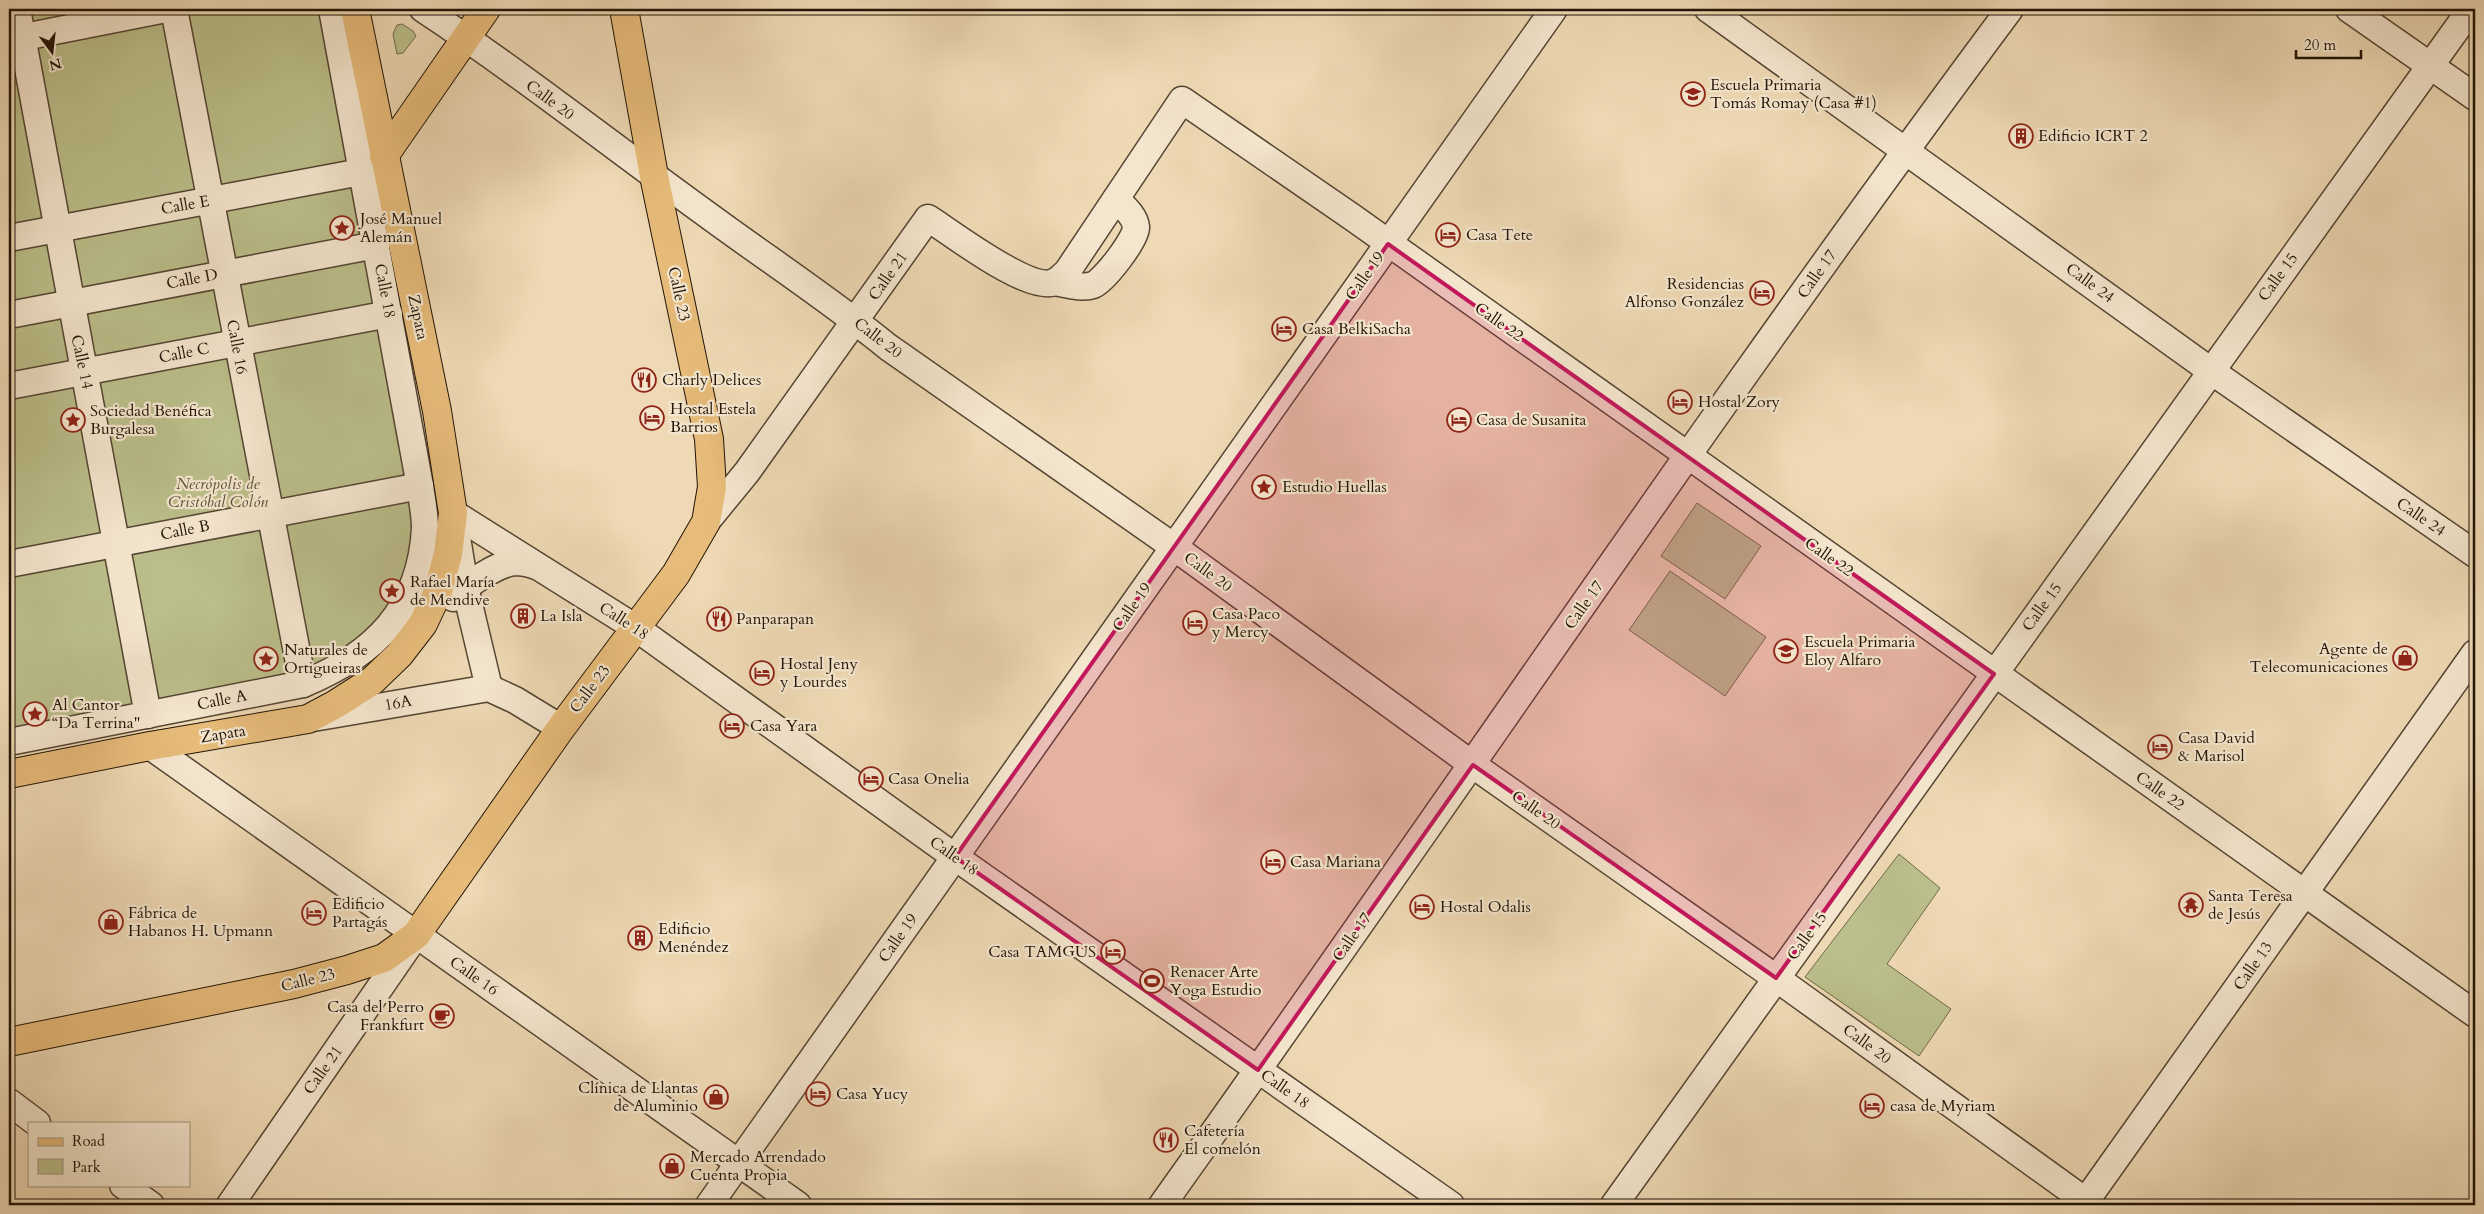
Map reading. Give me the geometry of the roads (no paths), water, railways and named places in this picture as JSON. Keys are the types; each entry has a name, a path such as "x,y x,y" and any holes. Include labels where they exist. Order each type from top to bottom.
{"main road":[{"name":"Zapata","path":"9,774 150,746 308,719 372,681 418,632 438,592 448,554 453,513 437,411 355,9"},
{"path":"384,156 486,9"},
{"name":"Calle 23","path":"9,1042 294,984 384,958 416,935 561,728 676,574 706,522 712,487 709,439 654,176 624,9"}],"street":[{"name":"Calle 14","path":"17,9 15,38 85,371 148,715"},
{"path":"15,38 166,9"},
{"name":"Calle 16","path":"174,9 236,343 303,684"},
{"name":"Calle 18","path":"332,9 361,172 390,314 420,486 425,527 420,568 406,602"},
{"name":"Calle 20","path":"423,9 466,38 888,346 1174,547 1473,765 1776,978 2087,1204"},
{"name":"Calle 19","path":"709,1205 1554,9"},
{"name":"Calle 24","path":"1708,9 1906,149 2211,371 2475,554"},
{"name":"Calle 17","path":"1162,1205 1473,765 1687,456 1906,149 2010,9"},
{"path":"2349,9 2475,97"},
{"name":"Calle 15","path":"1614,1205 2429,65 2471,9"},
{"name":"Calle 22","path":"1116,199 1182,100 2475,1014"},
{"name":"Calle E","path":"9,238 361,172"},
{"path":"1054,282 1067,272 1116,199"},
{"name":"Calle 21","path":"706,522 747,472 928,218 1019,277 1040,283 1054,282 1082,286 1093,285 1102,279 1134,238 1137,229 1134,219 1116,199"},
{"name":"Calle D","path":"9,315 376,245"},
{"name":"Calle C","path":"9,386 390,314"},
{"name":"Calle B","path":"9,564 420,486"},
{"path":"453,513 465,587 489,688 515,700 561,728"},
{"name":"Calle 18","path":"453,513 636,628 955,857 1451,1205"},
{"path":"418,632 465,587 503,565 517,562 539,566"},
{"name":"Calle A","path":"9,742 303,684 331,672 372,645 390,627 406,602"},
{"name":"Calle 13","path":"2087,1204 2475,653"},
{"name":"16A","path":"308,719 489,688"},
{"name":"Calle 16","path":"150,746 798,1205"},
{"name":"Calle 21","path":"230,1205 416,935"},
{"path":"9,1102 36,1122"},
{"path":"124,1186 151,1205"}],"place":[{"name":"Escuela Primaria Tomás Romay (Casa #1)","path":"1693,94"},
{"name":"Edificio ICRT 2","path":"2021,136"},
{"name":"José Manuel Alemán","path":"342,228"},
{"name":"Casa Tete","path":"1448,235"},
{"name":"Residencias Alfonso González","path":"1762,293"},
{"name":"Casa BelkiSacha","path":"1284,329"},
{"name":"Charly Delices","path":"644,380"},
{"name":"Hostal Zory","path":"1680,402"},
{"name":"Hostal Estela Barrios","path":"652,418"},
{"name":"Sociedad Benéfica Burgalesa","path":"73,420"},
{"name":"Casa de Susanita","path":"1459,420"},
{"name":"Estudio Huellas","path":"1264,487"},
{"name":"Rafael María de Mendive","path":"392,591"},
{"name":"La Isla","path":"523,616"},
{"name":"Panparapan","path":"719,619"},
{"name":"Casa Paco y Mercy","path":"1195,623"},
{"name":"Escuela Primaria Eloy Alfaro","path":"1786,651"},
{"name":"Agente de Telecomunicaciones","path":"2405,658"},
{"name":"Naturales de Ortigueiras","path":"266,659"},
{"name":"Hostal Jeny y Lourdes","path":"762,673"},
{"name":"Al Cantor “Da Terrina\"","path":"35,714"},
{"name":"Casa Yara","path":"732,726"},
{"name":"Casa David & Marisol","path":"2160,747"},
{"name":"Casa Onelia","path":"871,779"},
{"name":"Casa Mariana","path":"1273,862"},
{"name":"Santa Teresa de Jesús","path":"2191,905"},
{"name":"Hostal Odalis","path":"1422,907"},
{"name":"Edificio Partagás","path":"314,913"},
{"name":"Fábrica de Habanos H. Upmann","path":"111,922"},
{"name":"Edificio Menéndez","path":"640,938"},
{"name":"Casa TAMGUS","path":"1113,952"},
{"name":"Renacer Arte Yoga Estudio","path":"1152,981"},
{"name":"Casa del Perro Frankfurt","path":"442,1016"},
{"name":"Casa Yucy","path":"818,1094"},
{"name":"Clínica de Llantas de Aluminio","path":"716,1097"},
{"name":"casa de Myriam","path":"1872,1106"},
{"name":"Cafetería El comelón","path":"1166,1140"},
{"name":"Mercado Arrendado Cuenta Propia","path":"672,1166"}],"park label":[{"name":"Necrópolis de Cristóbal Colón","path":"218,493"}]}
